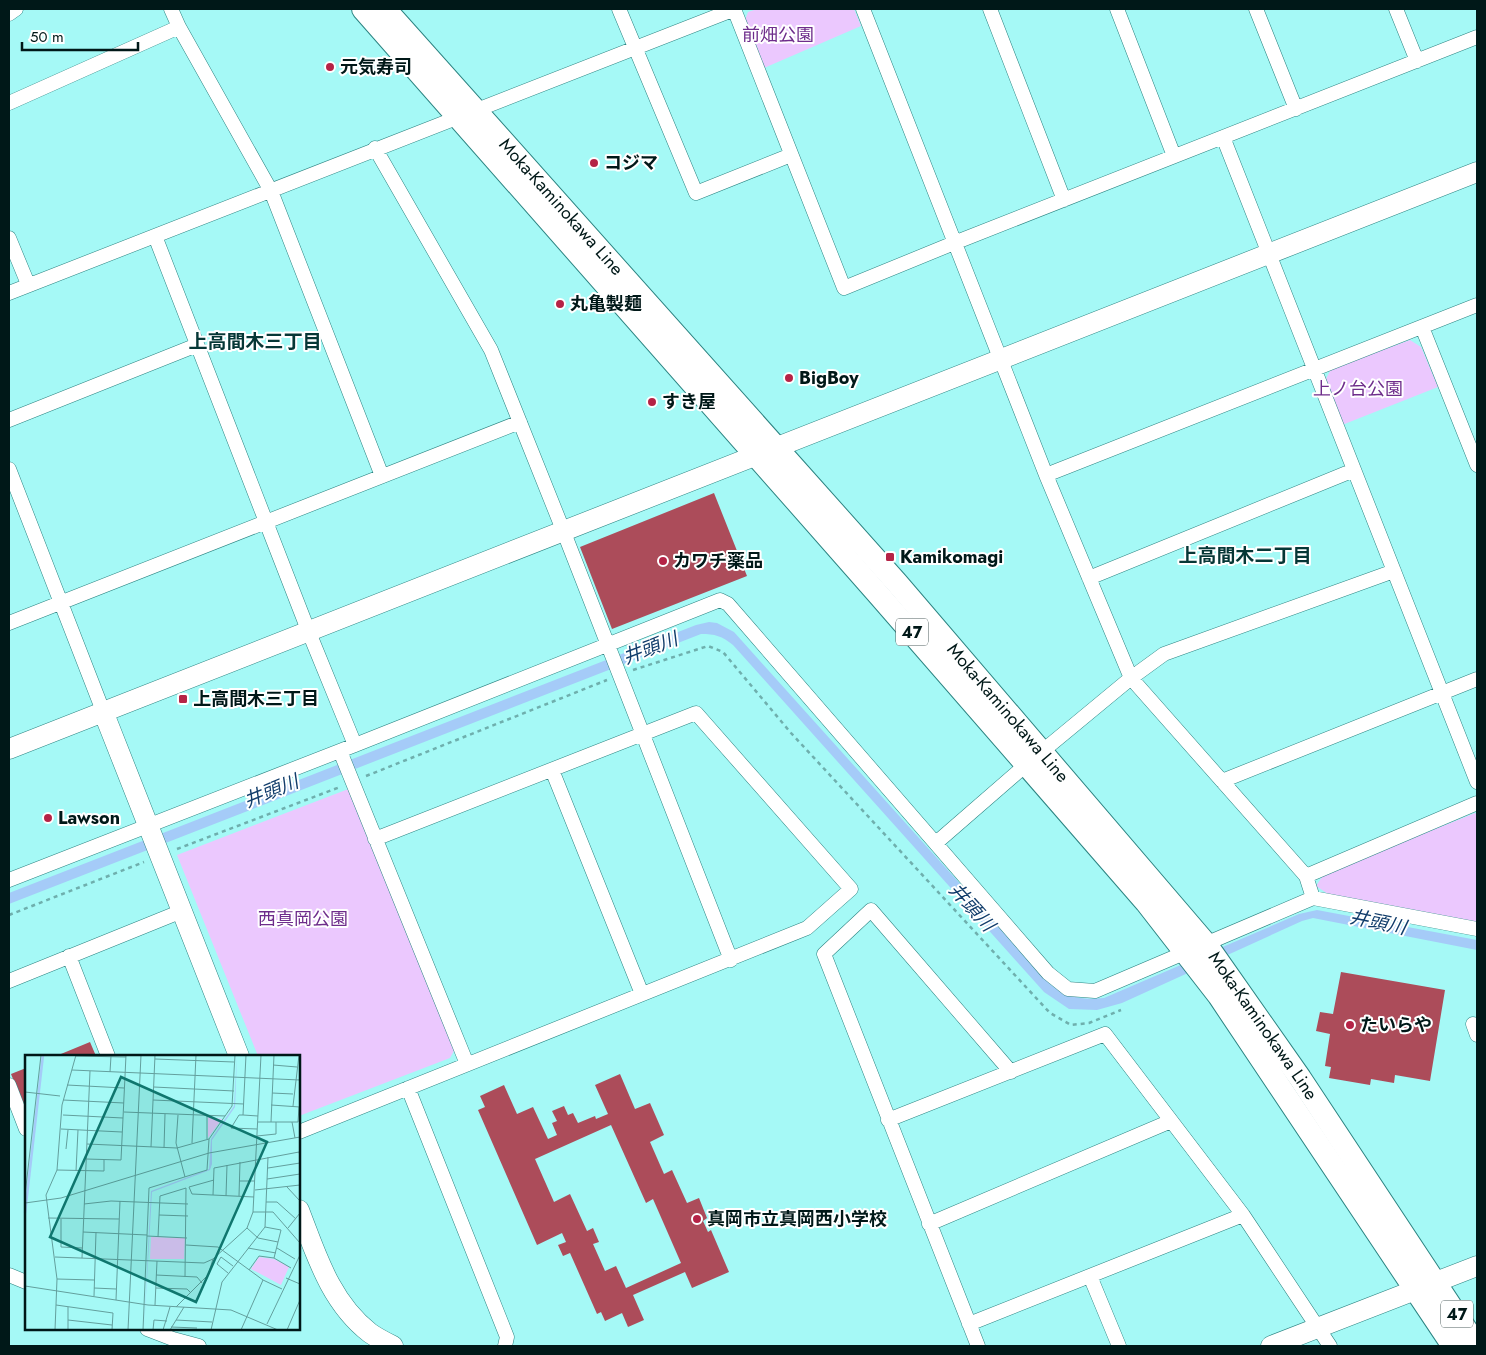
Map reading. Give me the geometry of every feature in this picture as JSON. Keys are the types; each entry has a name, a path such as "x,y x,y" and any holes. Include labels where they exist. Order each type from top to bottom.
{"main road":[{"name":"Moka-Kaminokawa Line","path":"362,9 413,68 467,113 776,446 1035,757 1146,902 1196,948 1218,996 1281,1087 1426,1286 1477,1346"},
{"name":"Moka-Kaminokawa Line","path":"385,9 425,55 467,113 756,454 1035,757"},
{"name":"Moka-Kaminokawa Line","path":"1426,1286 1452,1346"}],"street":[{"path":"9,14 16,9"},
{"path":"171,9 179,27 271,191 382,476"},
{"path":"619,9 696,193 791,155"},
{"path":"9,293 271,191 375,148 734,9 844,288 1477,37"},
{"path":"863,9 1046,474 1131,678 1306,876 1313,898"},
{"path":"990,9 1064,200"},
{"path":"1118,9 1174,156"},
{"path":"1256,9 1296,109"},
{"path":"1396,9 1417,61"},
{"path":"9,103 179,27"},
{"path":"1223,137 1477,782"},
{"path":"375,148 491,350 731,960"},
{"path":"9,749 1477,172"},
{"path":"155,236 308,630 355,745"},
{"path":"9,238 28,284"},
{"path":"1046,474 1477,305"},
{"path":"1422,327 1477,465"},
{"path":"9,420 197,345"},
{"path":"9,623 520,422"},
{"path":"9,469 239,1055"},
{"path":"1089,578 1354,470"},
{"path":"936,843 1035,757 1131,678 1164,654 1394,571"},
{"path":"9,880 720,600 728,604 1023,946 1048,973 1068,989 1095,991 1313,898 1477,929"},
{"path":"1222,781 1477,679"},
{"path":"300,1132 807,928 851,889 696,713 376,839"},
{"path":"340,751 467,1064"},
{"path":"552,770 642,994"},
{"path":"1306,876 1477,803"},
{"path":"978,1346 824,954 871,910 1011,1072"},
{"path":"9,981 182,911"},
{"path":"69,956 108,1055"},
{"path":"1477,1025 1473,1024 1477,1034"},
{"path":"888,1120 1105,1034 1243,1215 1330,1346"},
{"path":"9,1085 25,1126"},
{"path":"408,1088 507,1337 505,1346"},
{"path":"929,1224 1171,1121"},
{"path":"300,1213 328,1283 339,1301 370,1333 393,1346"},
{"path":"969,1324 1243,1215"},
{"path":"1271,1346 1477,1266"},
{"path":"9,1275 25,1282"},
{"path":"1090,1276 1118,1346"},
{"path":"153,1330 175,1334 200,1346"}],"path":[{"path":"9,916 160,855 353,782 620,675 708,646 723,652 792,733 1050,1013 1071,1025 1089,1023 1121,1010"}],"green space":[{"name":"前畑公園","path":"757,9 854,9 861,26 764,68 745,20 748,12"},
{"name":"上ノ台公園","path":"1410,340 1421,347 1438,387 1342,425 1325,381 1331,369"},
{"name":"西真岡公園","path":"351,788 455,1049 450,1058 300,1116 300,1055 258,1055 177,855"},
{"path":"1475,813 1477,815 1477,922 1328,894 1316,886 1324,874"}],"water":[{"name":"井頭川","path":"709,622 717,623 734,632 1051,985 1064,993 1089,999 1104,998 1299,914 1317,910 1477,940 1477,950 1313,918 1302,921 1122,1003 1097,1010 1069,1009 1044,992 733,645 725,639 706,634 701,634 9,904 9,893 696,625"}],"building":[{"name":"カワチ薬品","path":"714,493 747,576 612,629 580,547"},
{"path":"1341,972 1445,990 1430,1081 1395,1075 1394,1083 1371,1079 1370,1085 1329,1078 1331,1067 1325,1066 1330,1034 1316,1031 1320,1012 1333,1014"},
{"path":"90,1042 96,1055 58,1055"},
{"path":"25,1068 25,1109 11,1074"},
{"path":"620,1074 635,1109 650,1103 664,1135 650,1142 664,1174 672,1170 687,1203 699,1198 707,1218 703,1221 708,1232 711,1230 729,1272 692,1288 685,1272 633,1295 644,1320 628,1327 622,1313 605,1321 601,1312 597,1314 570,1253 563,1256 558,1245 566,1242 562,1233 537,1245 478,1110 485,1107 480,1096 504,1085 517,1114 533,1107 548,1139 557,1135 552,1123 557,1121 552,1111 564,1106 568,1115 573,1113 578,1123 595,1116 596,1119 608,1114 595,1085","holes":["611,1125 646,1203 653,1199 681,1263 626,1288 616,1266 605,1271 593,1244 599,1242 593,1228 587,1231 570,1194 554,1202 535,1159"]}],"place":[{"name":"元気寿司","path":"330,67"},
{"name":"コジマ","path":"594,163"},
{"name":"丸亀製麺","path":"560,304"},
{"name":"BigBoy","path":"789,378"},
{"name":"すき屋","path":"652,402"},
{"name":"Kamikomagi","path":"890,557"},
{"name":"カワチ薬品","path":"663,561"},
{"name":"上高間木三丁目","path":"183,699"},
{"name":"Lawson","path":"48,818"},
{"name":"たいらや","path":"1350,1025"},
{"name":"真岡市立真岡西小学校","path":"697,1219"}],"district":[{"name":"上高間木三丁目","path":"255,341"},
{"name":"上高間木二丁目","path":"1245,555"}]}
